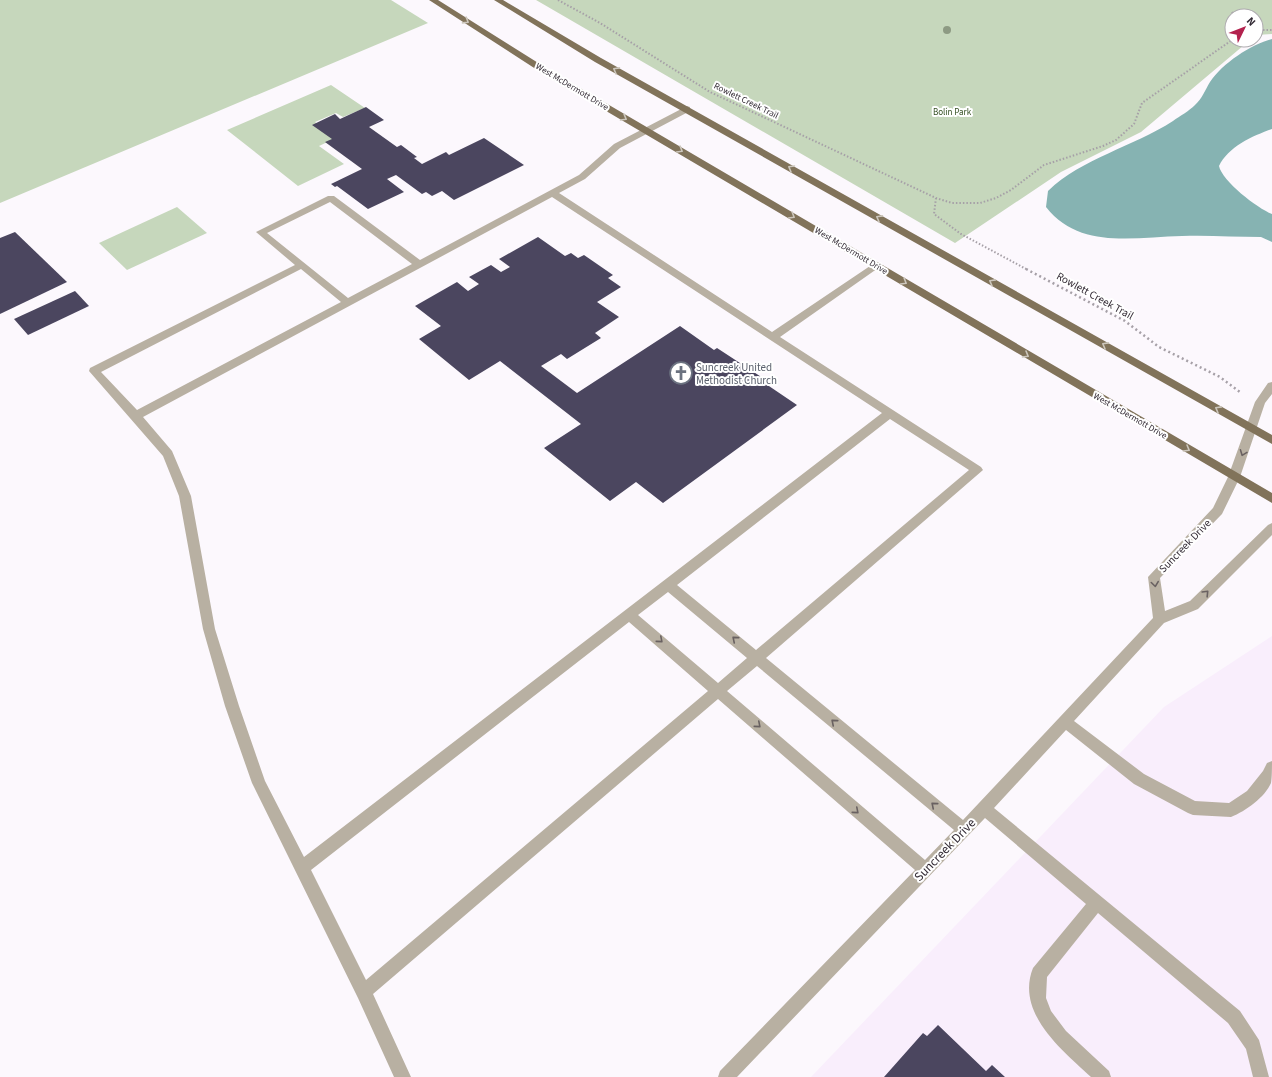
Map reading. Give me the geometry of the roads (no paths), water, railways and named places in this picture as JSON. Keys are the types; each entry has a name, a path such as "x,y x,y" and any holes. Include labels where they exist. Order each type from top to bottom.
{"main road":[{"name":"West McDermott Drive","path":"433,0 548,73 1272,499"},
{"path":"498,0 598,60 1272,440"}],"street":[{"path":"136,416 582,177 617,146 687,109"},
{"path":"364,992 977,470 552,193"},
{"path":"348,302 261,232 331,198 419,264"},
{"path":"302,265 94,371 136,416 168,454 184,496 196,552 209,629 232,706 259,783 303,867 364,992 403,1077"},
{"path":"772,336 876,266"},
{"path":"1234,476 1260,402 1272,386"},
{"path":"303,867 890,414"},
{"name":"Suncreek Drive","path":"1160,619 1154,577 1218,511 1234,476"},
{"name":"Suncreek Drive","path":"726,1077 984,809 1160,619 1194,605 1272,528"},
{"path":"669,585 964,830"},
{"path":"630,615 926,870"},
{"path":"1066,722 1139,779 1193,808 1231,810 1252,796 1270,775 1272,767"},
{"path":"984,809 1234,1017 1253,1046 1261,1077"},
{"path":"1097,902 1039,974 1038,998 1045,1016 1060,1037 1103,1077"}],"water":[{"path":"1272,39 1272,129 1241,143 1228,153 1219,166 1226,179 1233,186 1249,200 1272,214 1272,242 1261,237 1192,236 1127,239 1109,238 1091,235 1075,230 1060,221 1046,207 1048,191 1061,180 1092,161 1158,130 1173,121 1197,103 1215,75 1222,68 1246,50 1250,48 1264,48 1264,42"}],"place":[{"name":"Suncreek United Methodist Church","path":"681,373"}],"park label":[{"name":"Bolin Park","path":"952,112"}]}
